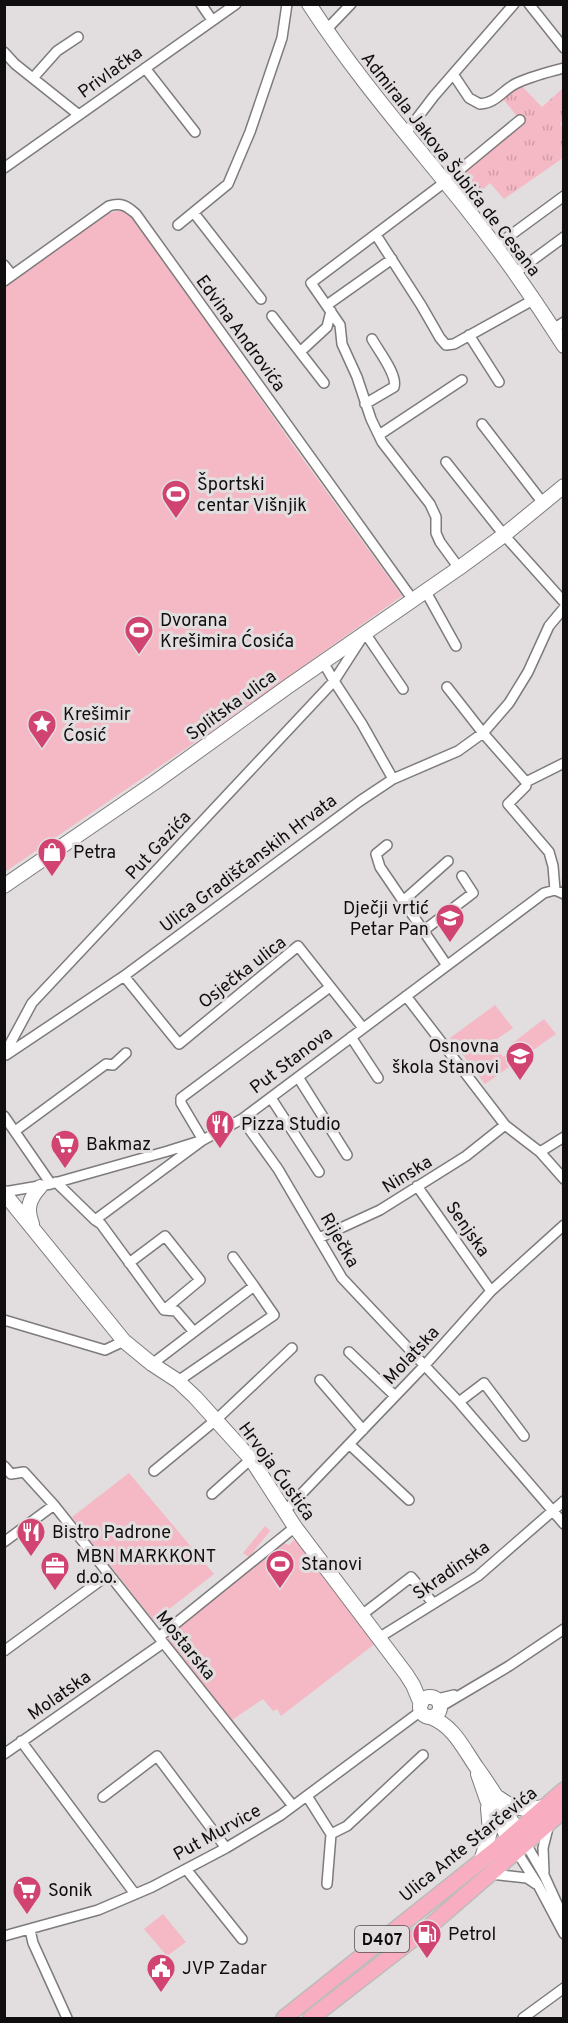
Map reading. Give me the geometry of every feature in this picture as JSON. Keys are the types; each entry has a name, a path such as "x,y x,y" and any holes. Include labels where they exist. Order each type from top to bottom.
{"main road":[{"name":"Ulica Ante Starčevića","path":"311,2019 431,1925 513,1834 564,1790"},
{"name":"Ulica Ante Starčevića","path":"284,2019 485,1867 521,1848 564,1810"}],"street":[{"path":"201,4 212,20"},
{"name":"Privlačka","path":"4,168 236,4"},
{"path":"178,225 228,184 250,132 282,38 287,4"},
{"name":"Admirala Jakova Šubića de Cesana","path":"309,4 405,134 496,246 533,300 558,326 564,346"},
{"path":"326,30 351,4"},
{"path":"405,134 514,4"},
{"path":"529,4 564,48"},
{"path":"33,78 57,51 78,37"},
{"path":"4,52 79,115"},
{"path":"145,68 195,132"},
{"path":"453,74 470,98 480,104 496,100 518,82 560,69 564,80"},
{"path":"459,568 440,542 436,533 436,517 430,504 393,457 379,435 342,344 340,325 311,283 445,182 520,120"},
{"path":"496,246 564,196"},
{"name":"Edvina Androvića","path":"8,278 109,206 116,203 128,207 136,214 413,600"},
{"path":"194,213 261,299"},
{"path":"376,235 446,345 454,344 533,300"},
{"path":"515,273 564,237"},
{"path":"300,352 327,327 329,308 392,259"},
{"path":"4,265 8,278"},
{"path":"272,316 324,383"},
{"path":"470,334 499,382"},
{"path":"365,404 394,387 396,383 372,339"},
{"path":"379,435 462,380"},
{"path":"482,424 543,502"},
{"path":"446,462 504,535 564,602"},
{"name":"Splitska ulica","path":"4,886 426,592 504,535 564,486"},
{"path":"426,592 456,646"},
{"name":"Ulica Gradiščanskih Hrvata","path":"4,1056 124,976 360,801 393,779 458,751 483,733 509,703 528,672 549,626 564,608"},
{"path":"365,633 403,689"},
{"name":"Put Gazića","path":"4,1056 32,1003 333,681 365,633"},
{"path":"323,662 393,779"},
{"path":"447,687 526,782"},
{"path":"559,892 549,852 508,804 526,786 526,782 564,763"},
{"path":"387,845 376,854 380,867 447,964"},
{"path":"403,901 448,861"},
{"path":"423,931 473,893 462,876"},
{"name":"Put Stanova","path":"124,1341 4,1192 49,1184 203,1140 242,1119 544,893 559,892"},
{"name":"Osječka ulica","path":"124,976 179,1044 298,946 363,1028"},
{"path":"95,1220 203,1140 181,1103 182,1098 330,987"},
{"path":"406,996 505,1125 540,1152 564,1179"},
{"path":"351,1037 378,1078"},
{"path":"15,1131 106,1064 113,1065 126,1053"},
{"path":"298,1077 347,1155"},
{"path":"270,1098 319,1172"},
{"path":"4,1116 49,1184 101,1224 164,1310 176,1311 194,1332"},
{"name":"Riječka","path":"242,1119 278,1169 342,1278 459,1402 564,1524"},
{"name":"Ninska","path":"319,1239 380,1210 466,1156 505,1125"},
{"path":"540,1152 564,1137"},
{"path":"34,1232 28,1215 28,1207 32,1196 49,1184"},
{"name":"Senjska","path":"417,1186 491,1291"},
{"name":"Molatska","path":"285,1511 425,1365 491,1291 564,1225"},
{"path":"129,1263 165,1236 200,1280 164,1310"},
{"path":"178,1381 274,1315 233,1257"},
{"path":"152,1364 254,1286"},
{"path":"4,1320 105,1350 124,1341"},
{"name":"Hrvoja Ćustića","path":"124,1341 152,1364 178,1381 217,1419 251,1459 285,1511 291,1531 363,1614 413,1685 453,1733 476,1766 521,1848"},
{"path":"154,1471 217,1419 292,1348"},
{"path":"349,1352 395,1396"},
{"path":"320,1380 363,1430"},
{"path":"459,1402 484,1383 524,1436"},
{"path":"349,1444 409,1500"},
{"path":"213,1494 251,1459"},
{"name":"Mostarska","path":"4,1466 11,1474 24,1472 54,1505 293,1806"},
{"name":"Skradinska","path":"380,1637 478,1576 564,1501"},
{"path":"4,1542 54,1505"},
{"name":"Molatska","path":"4,1754 161,1640 291,1531"},
{"path":"4,1651 108,1575"},
{"path":"363,1614 411,1577 433,1603"},
{"name":"Put Murvice","path":"4,1936 99,1910 226,1848 293,1806 430,1706 462,1693 509,1666 564,1629"},
{"path":"21,1741 135,1894"},
{"path":"331,1834 347,1826 423,1755"},
{"path":"103,1797 157,1756 226,1848"},
{"path":"307,1796 331,1834 327,1884"},
{"path":"538,1885 527,1878 485,1867 492,1798 520,1810 544,1808"},
{"path":"544,1875 543,1848 549,1823"},
{"path":"521,1848 544,1875 564,1919"},
{"path":"521,1848 564,1934"},
{"path":"186,1869 242,1939"},
{"path":"30,1930 33,1943 68,2019"},
{"path":"523,2019 564,1988"}],"green space":[{"path":"518,82 542,107 563,88 563,121 560,124 563,128 563,158 504,199 490,183 464,206 445,182 519,119 500,95"},
{"name":"Športski centar Višnjik","path":"125,211 132,215 292,444 402,596 207,734 5,872 5,287 107,214"},
{"path":"495,1005 513,1028 493,1042 503,1057 513,1050 510,1045 544,1019 556,1034 485,1084 450,1038"},
{"path":"129,1473 214,1574 154,1621 72,1517"},
{"path":"265,1526 270,1531 249,1557 243,1553"},
{"name":"Stanovi","path":"296,1538 376,1643 281,1716 277,1709 273,1711 263,1699 232,1720 166,1636 284,1543 289,1545"},
{"path":"163,1914 186,1942 167,1956 144,1929"}],"place":[{"name":"Športski centar Višnjik","path":"176,520"},
{"name":"Dvorana Krešimira Ćosića","path":"139,656"},
{"name":"Krešimir Ćosić","path":"42,750"},
{"name":"Petra","path":"52,878"},
{"name":"Dječji vrtić Petar Pan","path":"450,944"},
{"name":"Osnovna škola Stanovi","path":"520,1082"},
{"name":"Pizza Studio","path":"220,1150"},
{"name":"Bakmaz","path":"65,1170"},
{"name":"Bistro Padrone","path":"31,1558"},
{"name":"Stanovi","path":"280,1590"},
{"name":"MBN MARKKONT d.o.o.","path":"55,1592"},
{"name":"Sonik","path":"27,1916"},
{"name":"Petrol","path":"427,1960"},
{"name":"JVP Zadar","path":"161,1994"}]}
